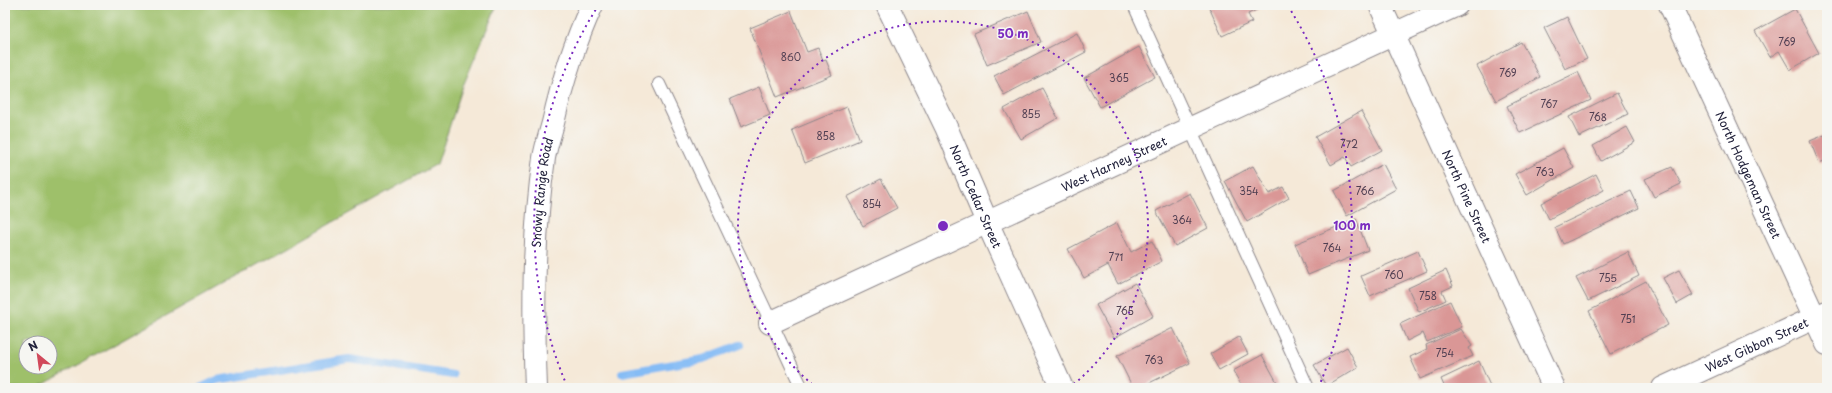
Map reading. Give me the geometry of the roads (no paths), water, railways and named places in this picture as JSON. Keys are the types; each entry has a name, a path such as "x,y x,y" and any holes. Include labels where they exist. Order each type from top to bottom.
{"street":[{"name":"Snowy Range Road","path":"536,388 534,318 536,244 544,157 570,60 592,5"},
{"name":"North Cedar Street","path":"887,5 946,126 987,222 1062,388"},
{"name":"North Pine Street","path":"1380,5 1554,388"},
{"name":"West Harney Street","path":"770,323 1457,5"},
{"name":"North Hodgeman Street","path":"1670,5 1821,315 1827,344"},
{"name":"West Gibbon Street","path":"1664,388 1821,315"}],"lane":[{"path":"1134,5 1308,388"},
{"path":"659,84 770,323 802,388"}],"waterway":[{"path":"622,373 703,359 740,345"},
{"path":"200,388 217,380 349,359 453,375"}]}
